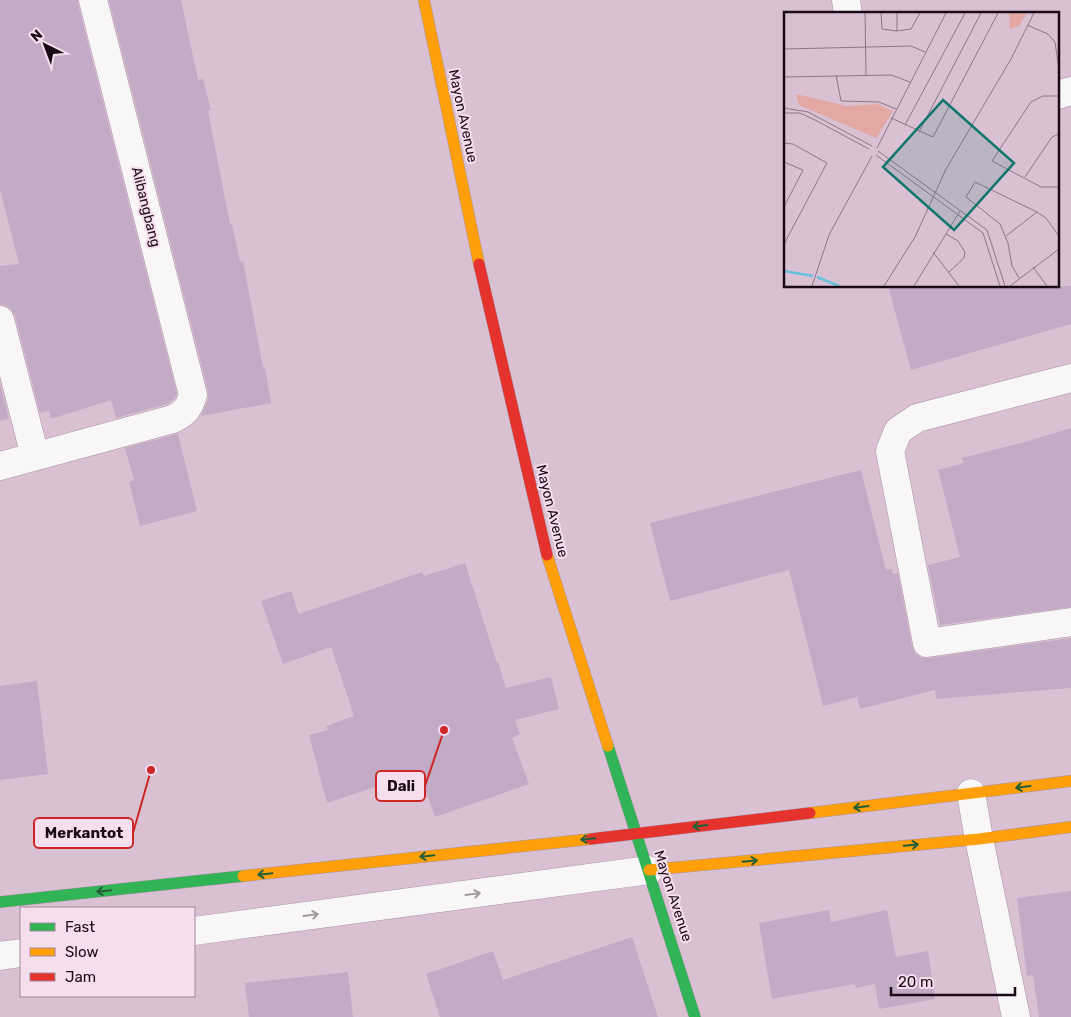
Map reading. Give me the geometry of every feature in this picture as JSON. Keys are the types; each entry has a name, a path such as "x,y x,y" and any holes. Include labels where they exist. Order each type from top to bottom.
{"street":[{"name":"Alibangbang","path":"35,456 173,419 184,413 190,405 193,395 94,0"},
{"name":"Mayon Avenue","path":"424,0 481,274 548,559 695,1017"},
{"path":"1058,95 1071,91"},
{"path":"0,320 35,456 0,466"},
{"path":"1071,378 917,418 898,431 890,451 927,643 1071,622"},
{"path":"0,902 637,834 1071,781"},
{"path":"972,793 979,839 1016,1017"},
{"path":"195,931 649,870 979,839 1071,827"},
{"path":"0,956 20,953"}],"building":[{"path":"0,0 78,0 177,394 167,404 116,418 111,400 51,419 49,411 40,413 15,316 11,309 5,305 0,305 0,266 19,264 0,189"},
{"path":"109,0 181,0 198,80 203,79 211,110 208,111 230,224 232,224 240,262 243,261 271,403 201,416 208,400 208,391"},
{"path":"1058,286 1071,286 1071,324 911,370 889,288 1058,288"},
{"path":"0,383 9,419 0,421"},
{"path":"1071,428 1071,607 940,625 928,565 960,557 938,470 964,463 962,458"},
{"path":"178,434 197,511 140,526 129,482 134,480 125,448"},
{"path":"861,470 886,570 892,569 893,574 898,573 915,653 922,658 929,658 1071,638 1071,688 936,699 935,690 860,709 857,697 823,706 789,570 670,601 650,523"},
{"path":"465,563 506,688 551,677 559,709 515,720 520,734 512,738 529,784 435,817 419,772 327,803 309,735 328,730 326,726 354,716 331,647 283,664 261,601 291,591 299,614 422,572 424,576"},
{"path":"37,681 48,774 0,780 0,686"},
{"path":"1071,891 1071,1017 1039,1017 1033,975 1027,976 1017,898"},
{"path":"829,910 831,922 887,910 896,957 928,951 935,999 879,1009 875,984 856,988 855,984 772,999 759,923"},
{"path":"632,937 658,1017 440,1017 426,974 493,951 503,980"},
{"path":"348,972 353,1017 249,1017 245,983"}],"traffic: fast":[{"path":"608,746 695,1017"},
{"path":"0,902 243,876"}],"traffic: slow":[{"path":"424,0 479,264"},
{"path":"547,555 608,746"},
{"path":"810,813 1071,781"},
{"path":"649,870 979,839 1071,827"},
{"path":"243,876 591,839"}],"traffic: jam":[{"path":"479,264 547,555"},
{"path":"591,839 810,813"}],"place":[{"name":"Dali","path":"444,730"},
{"name":"Merkantot","path":"151,770"}]}
